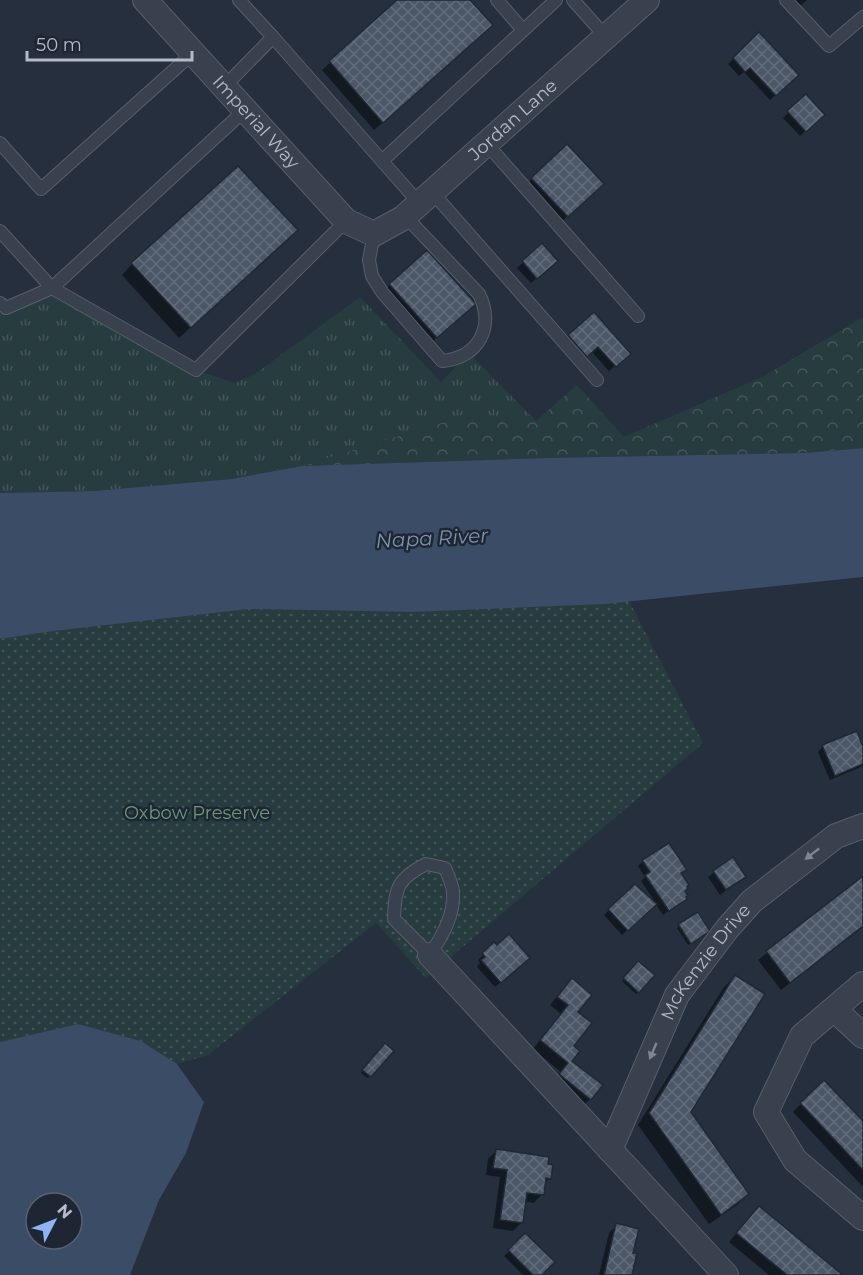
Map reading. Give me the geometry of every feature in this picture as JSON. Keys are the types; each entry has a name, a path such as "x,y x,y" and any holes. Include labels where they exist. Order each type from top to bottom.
{"street":[{"name":"Imperial Way","path":"145,0 346,221 374,234"},
{"name":"Jordan Lane","path":"374,234 419,204 647,0"},
{"name":"McKenzie Drive","path":"610,1150 677,995 727,929 752,901 836,836 863,826"},
{"path":"430,955 726,1275"},
{"path":"863,984 802,1036 766,1112 795,1160 863,1218"},
{"path":"834,1009 863,1036"}],"lane":[{"path":"239,0 383,160 419,204 479,294 485,306 485,325 481,339 469,353 453,360 442,361 382,292 372,276 369,260 374,234"},
{"path":"497,0 523,30"},
{"path":"383,160 556,0"},
{"path":"573,0 606,37"},
{"path":"786,0 829,46 863,17"},
{"path":"224,87 273,37"},
{"path":"0,143 40,189 193,53"},
{"path":"2,309 52,288 245,110"},
{"path":"486,143 638,316"},
{"path":"419,204 597,380"},
{"path":"0,231 52,288 196,370 346,221"},
{"path":"426,864 445,868 453,890 446,931 430,955 394,919 395,894 409,873 426,864"}],"green space":[{"path":"52,288 196,370 235,383 255,374 360,297 441,382 469,353 536,421 448,421 302,466 231,479 94,491 0,493 0,314 6,308"},
{"path":"863,317 863,448 805,453 302,466 448,421 536,421 577,385 624,437 764,376"},
{"name":"Oxbow Preserve","path":"629,601 703,743 426,978 376,923 208,1055 177,1064 141,1041 78,1024 0,1042 0,639 249,609 412,612"}],"water":[{"name":"Napa River","path":"863,448 863,577 605,604 412,612 249,609 0,639 0,493 94,491 231,479 302,466 805,453"},
{"path":"78,1024 141,1041 177,1064 204,1102 186,1153 159,1200 130,1275 0,1275 0,1042"}],"building":[{"path":"397,0 470,0 493,25 383,123 329,61"},
{"path":"759,32 799,75 776,96 750,68 745,72 733,58"},
{"path":"806,94 825,115 806,132 787,111"},
{"path":"567,144 604,184 568,217 531,178"},
{"path":"238,166 298,230 191,328 131,263"},
{"path":"542,243 558,261 537,279 522,261"},
{"path":"427,250 476,304 437,338 389,284"},
{"path":"594,312 631,354 616,367 598,347 587,357 568,335"},
{"path":"857,731 863,747 863,764 835,776 822,745"},
{"path":"669,843 687,870 681,873 689,885 685,891 687,899 669,911 645,875 650,872 642,860"},
{"path":"733,857 746,877 726,890 713,871"},
{"path":"863,876 863,926 790,983 766,951"},
{"path":"635,884 657,904 628,931 608,909"},
{"path":"698,912 710,931 691,944 678,924"},
{"path":"509,934 530,958 501,983 481,960 485,957 482,953 494,942 497,945"},
{"path":"638,961 655,975 639,993 623,978"},
{"path":"735,975 765,994 691,1112 749,1194 721,1215 649,1113"},
{"path":"572,978 592,995 578,1012 592,1023 574,1046 580,1051 572,1061 603,1085 591,1100 559,1074 568,1063 540,1040 568,1005 557,997"},
{"path":"385,1043 394,1051 371,1077 362,1070"},
{"path":"824,1080 863,1121 863,1170 800,1103"},
{"path":"496,1149 549,1157 548,1164 553,1165 551,1179 546,1178 544,1195 527,1193 523,1223 500,1220 507,1170 493,1168"},
{"path":"759,1206 843,1275 787,1275 736,1233"},
{"path":"616,1223 639,1229 633,1253 637,1253 632,1275 604,1275"},
{"path":"525,1233 555,1262 542,1275 533,1275 508,1250"}]}
